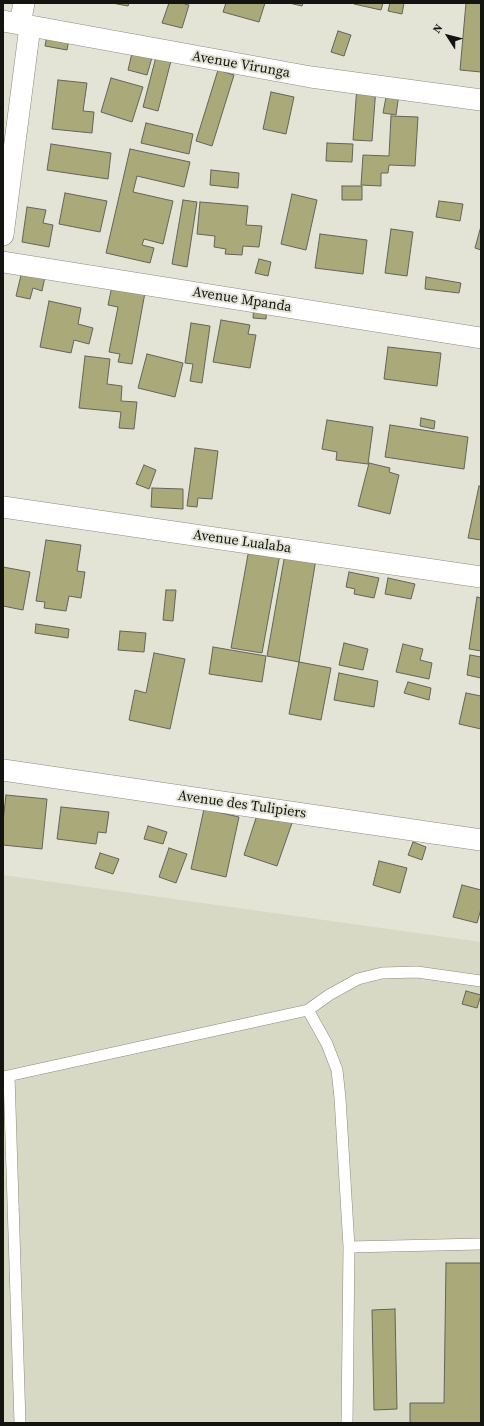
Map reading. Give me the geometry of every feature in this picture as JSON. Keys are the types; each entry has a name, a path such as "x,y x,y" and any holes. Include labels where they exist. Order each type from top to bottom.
{"street":[{"path":"3,235 18,24 24,3"},
{"name":"Avenue Virunga","path":"18,24 311,77 481,100"},
{"name":"Avenue Mpanda","path":"3,262 481,338"},
{"name":"Avenue Lualaba","path":"3,507 481,577"},
{"name":"Avenue des Tulipiers","path":"3,770 481,840"}],"lane":[{"path":"20,1423 6,1076 308,1010 328,995 358,979 382,974 417,972 481,981"},
{"path":"308,1010 327,1044 337,1070 340,1098 349,1247 347,1423"},
{"path":"349,1247 481,1244"}],"shaded area":[{"path":"3,875 481,942 481,1423 3,1423"}],"building":[{"path":"112,3 129,3 128,6"},
{"path":"169,3 189,5 182,28 162,23"},
{"path":"226,3 265,3 259,22 223,12"},
{"path":"289,3 303,3 302,6"},
{"path":"354,3 383,3 381,10"},
{"path":"390,3 404,3 402,14 388,11"},
{"path":"466,3 481,3 481,72 460,70"},
{"path":"48,30 70,34 67,50 45,46"},
{"path":"338,31 351,35 344,56 331,52"},
{"path":"133,49 153,54 147,75 128,70"},
{"path":"157,53 172,57 158,111 143,107"},
{"path":"218,70 234,75 212,146 196,141"},
{"path":"111,78 143,87 132,122 101,112"},
{"path":"58,80 87,83 83,111 94,112 92,133 52,129"},
{"path":"357,86 376,87 372,141 353,140"},
{"path":"271,92 294,97 286,134 263,129"},
{"path":"387,92 399,94 396,115 383,113"},
{"path":"391,116 418,117 415,166 389,165 388,173 381,173 381,186 361,185 363,155 389,156"},
{"path":"146,123 193,134 189,154 141,143"},
{"path":"327,143 353,144 352,162 326,161"},
{"path":"51,144 111,153 108,179 47,170"},
{"path":"130,149 190,162 184,187 137,176 133,192 173,201 163,244 144,239 142,245 154,248 150,263 106,253"},
{"path":"211,170 239,173 238,188 210,185"},
{"path":"342,186 362,186 362,200 342,200"},
{"path":"65,193 107,201 100,232 59,224"},
{"path":"292,194 317,200 306,250 281,244"},
{"path":"183,200 197,202 187,267 172,264"},
{"path":"439,201 463,204 460,221 436,217"},
{"path":"200,202 248,206 246,225 262,226 259,247 243,246 242,255 225,254 226,249 214,247 215,236 197,234"},
{"path":"27,207 46,210 43,223 53,225 49,247 22,242"},
{"path":"481,226 481,250 475,248"},
{"path":"391,229 413,232 407,276 385,273"},
{"path":"320,234 367,240 363,274 315,268"},
{"path":"259,259 271,262 268,276 255,273"},
{"path":"23,267 46,272 42,291 33,288 30,299 16,296"},
{"path":"426,277 461,283 459,293 425,289"},
{"path":"113,281 146,287 132,364 118,362 120,354 109,352 118,307 108,305"},
{"path":"49,301 81,308 78,324 93,328 89,344 74,340 71,353 40,347"},
{"path":"254,304 267,305 266,319 253,318"},
{"path":"221,320 250,325 248,334 256,335 250,368 213,362"},
{"path":"191,323 210,326 202,383 190,381 193,364 185,363"},
{"path":"388,347 441,353 437,386 384,379"},
{"path":"147,354 183,363 175,397 138,388"},
{"path":"85,356 110,359 107,384 122,386 121,401 137,402 134,429 119,428 121,412 79,408"},
{"path":"421,418 435,421 434,429 420,426"},
{"path":"327,420 373,427 368,464 336,460 337,452 322,449"},
{"path":"390,425 468,437 464,469 385,457"},
{"path":"195,448 218,451 212,499 198,498 197,507 187,506"},
{"path":"369,463 390,468 389,472 399,475 390,514 358,506"},
{"path":"144,465 156,470 149,489 136,484"},
{"path":"479,486 481,487 481,540 468,538"},
{"path":"152,488 183,489 183,509 151,507"},
{"path":"46,540 81,545 77,571 85,572 81,598 69,596 66,611 44,608 45,602 36,601"},
{"path":"249,549 280,554 262,653 231,648"},
{"path":"285,554 316,559 299,662 267,656"},
{"path":"3,567 30,572 23,610 3,606"},
{"path":"349,572 379,578 374,598 354,594 355,589 346,587"},
{"path":"388,578 415,584 411,599 385,594"},
{"path":"166,590 176,590 173,621 163,620"},
{"path":"477,597 481,598 481,651 469,649"},
{"path":"36,624 69,629 68,638 35,633"},
{"path":"120,631 146,633 144,652 118,650"},
{"path":"344,643 368,649 363,670 339,665"},
{"path":"403,644 423,649 420,660 432,663 429,679 396,672"},
{"path":"213,647 266,656 262,682 209,674"},
{"path":"154,653 185,659 170,729 129,720 135,690 146,693"},
{"path":"470,655 481,657 481,678 467,675"},
{"path":"299,662 331,668 321,720 289,714"},
{"path":"339,673 378,681 374,707 334,700"},
{"path":"408,682 431,688 429,700 404,693"},
{"path":"466,693 481,696 481,729 459,724"},
{"path":"6,795 47,799 42,849 3,845 3,821"},
{"path":"61,807 109,812 106,833 98,832 96,844 57,839"},
{"path":"204,809 239,817 226,877 191,869"},
{"path":"258,812 292,823 277,866 244,855"},
{"path":"148,826 167,832 163,844 144,839"},
{"path":"413,842 426,847 422,860 408,855"},
{"path":"169,848 187,854 176,883 159,877"},
{"path":"100,853 119,859 113,874 95,868"},
{"path":"379,861 407,868 400,893 373,885"},
{"path":"462,885 481,890 481,909 477,923 453,917"},
{"path":"466,991 481,995 477,1008 462,1004"},
{"path":"446,1263 481,1263 481,1423 410,1423 410,1403 444,1403"},
{"path":"395,1309 397,1409 374,1410 372,1310"}]}
